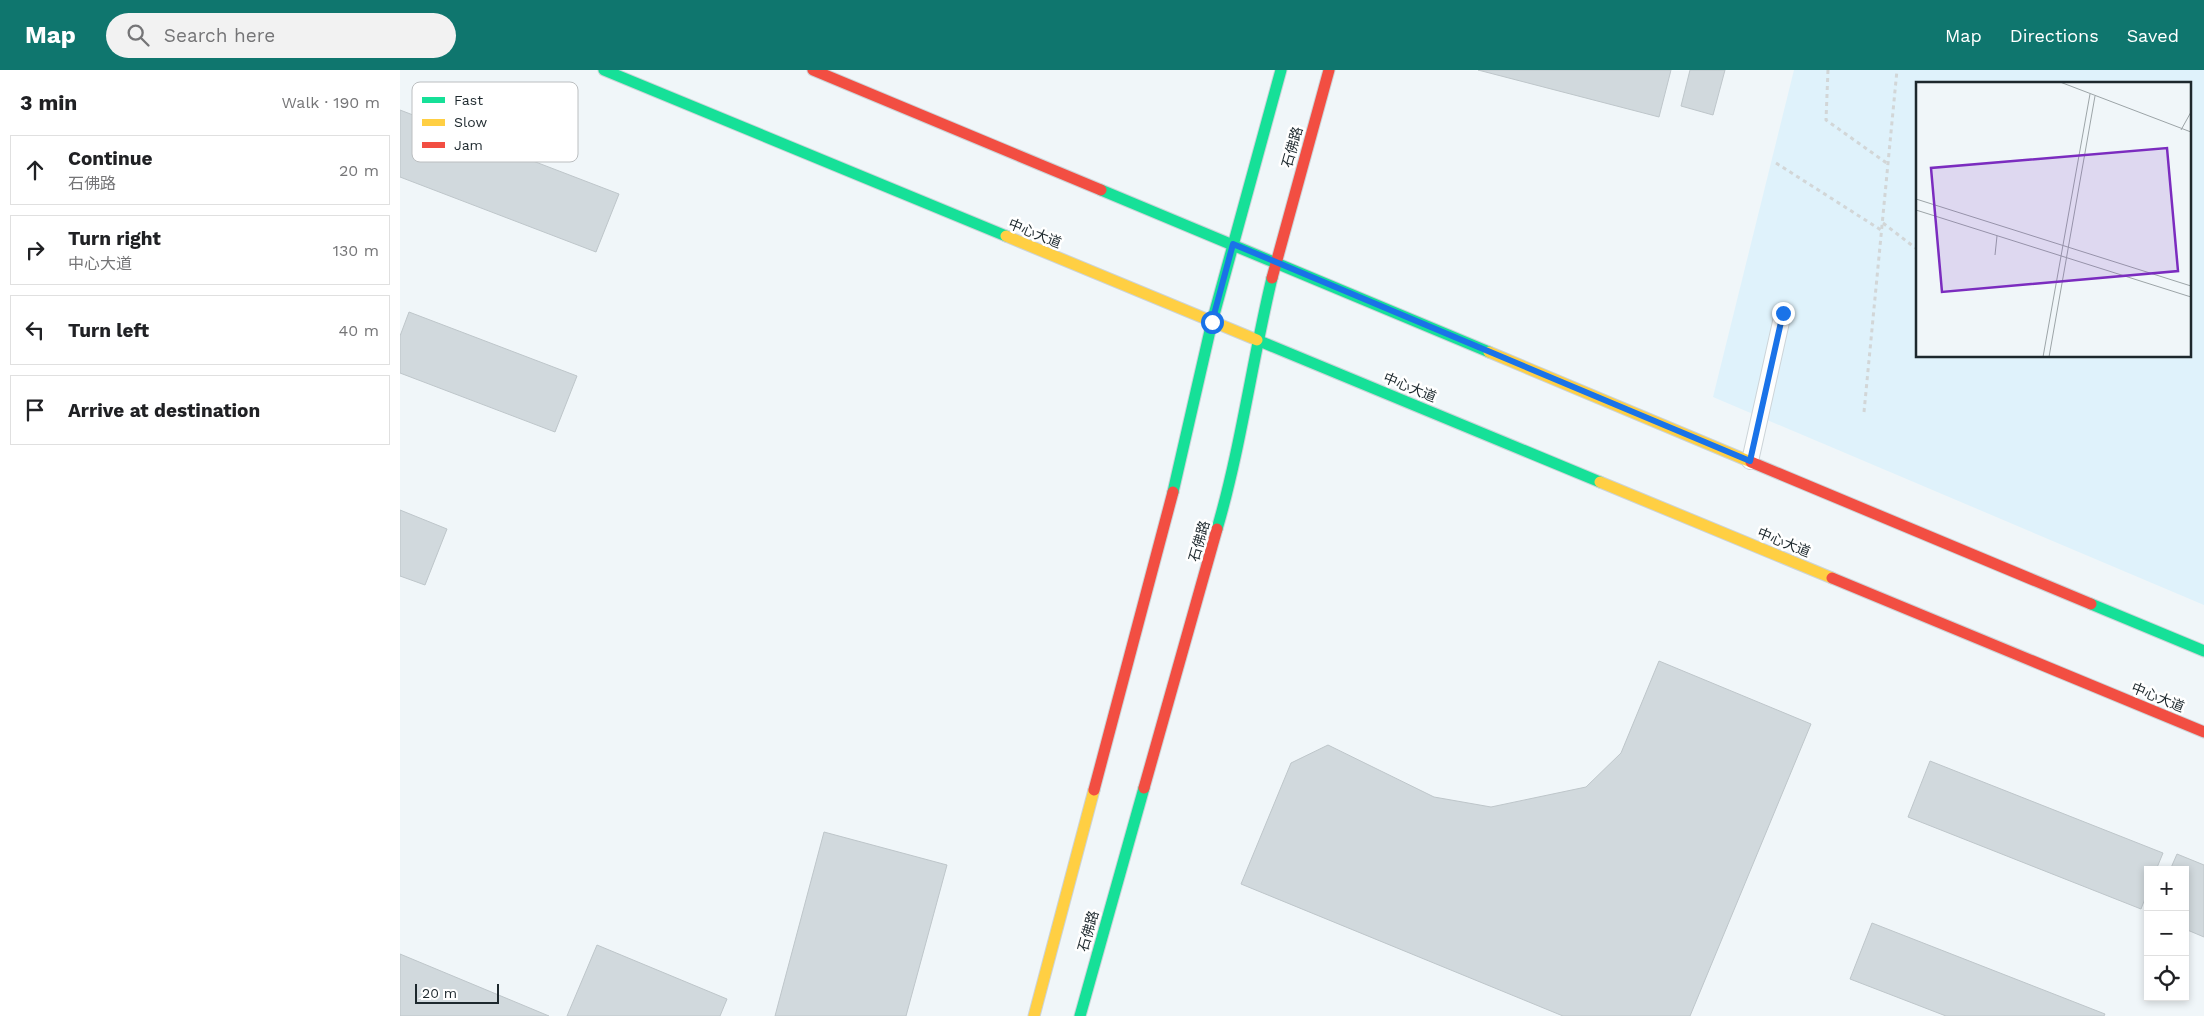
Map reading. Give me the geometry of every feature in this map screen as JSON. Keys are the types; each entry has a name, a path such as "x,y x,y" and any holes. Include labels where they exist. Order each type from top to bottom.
{"main road":[{"name":"中心大道","path":"604,70 2204,732"},
{"path":"813,70 2204,651"},
{"path":"1034,1016 1184,451 1212,322 1281,70"},
{"name":"石佛路","path":"1080,1016 1228,492 1258,340 1276,262 1329,70"}],"lane":[{"path":"1750,461 1783,313"}],"path":[{"path":"1828,70 1826,120 1888,164"},
{"path":"1864,412 1897,70"},
{"path":"1776,162 1881,230"},
{"path":"1882,222 1916,248"}],"shaded area":[{"path":"1794,70 2204,70 2204,605 1713,397"}],"building":[{"path":"1478,70 1671,70 1659,117"},
{"path":"1690,70 1725,70 1713,115 1681,106"},
{"path":"400,110 412,115 412,162 536,162 619,194 596,252 400,177"},
{"path":"409,312 577,376 555,432 400,373 400,336"},
{"path":"400,510 447,529 425,585 400,576"},
{"path":"1659,661 1811,724 1690,1016 1563,1016 1241,884 1291,763 1328,745 1434,797 1491,807 1586,787 1621,753"},
{"path":"1930,761 2163,853 2158,866 2144,866 2144,901 2141,909 1908,817"},
{"path":"824,832 947,865 906,1016 775,1016"},
{"path":"2177,854 2204,865 2204,937 2189,931 2189,866 2172,866"},
{"path":"1872,923 2105,1014 2104,1016 1946,1016 1850,979"},
{"path":"597,945 727,999 720,1016 567,1016"},
{"path":"400,954 549,1016 400,1016"}],"traffic: fast":[{"path":"604,70 1006,236"},
{"path":"1173,492 1212,322 1281,70"},
{"path":"1101,190 1489,352"},
{"path":"1217,529 1233,467 1272,278"},
{"path":"1257,340 1600,482"},
{"path":"2091,604 2204,651"},
{"path":"1080,1016 1144,788"}],"traffic: slow":[{"path":"1006,236 1257,340"},
{"path":"1489,352 1751,462"},
{"path":"1600,482 1832,578"},
{"path":"1034,1016 1094,790"}],"traffic: jam":[{"path":"813,70 1101,190"},
{"path":"1272,278 1329,70"},
{"path":"1751,462 2091,604"},
{"path":"1094,790 1173,492"},
{"path":"1144,788 1217,529"},
{"path":"1832,578 2204,732"}],"route":[{"path":"1212,322 1233,244 1750,461 1783,313"}]}
